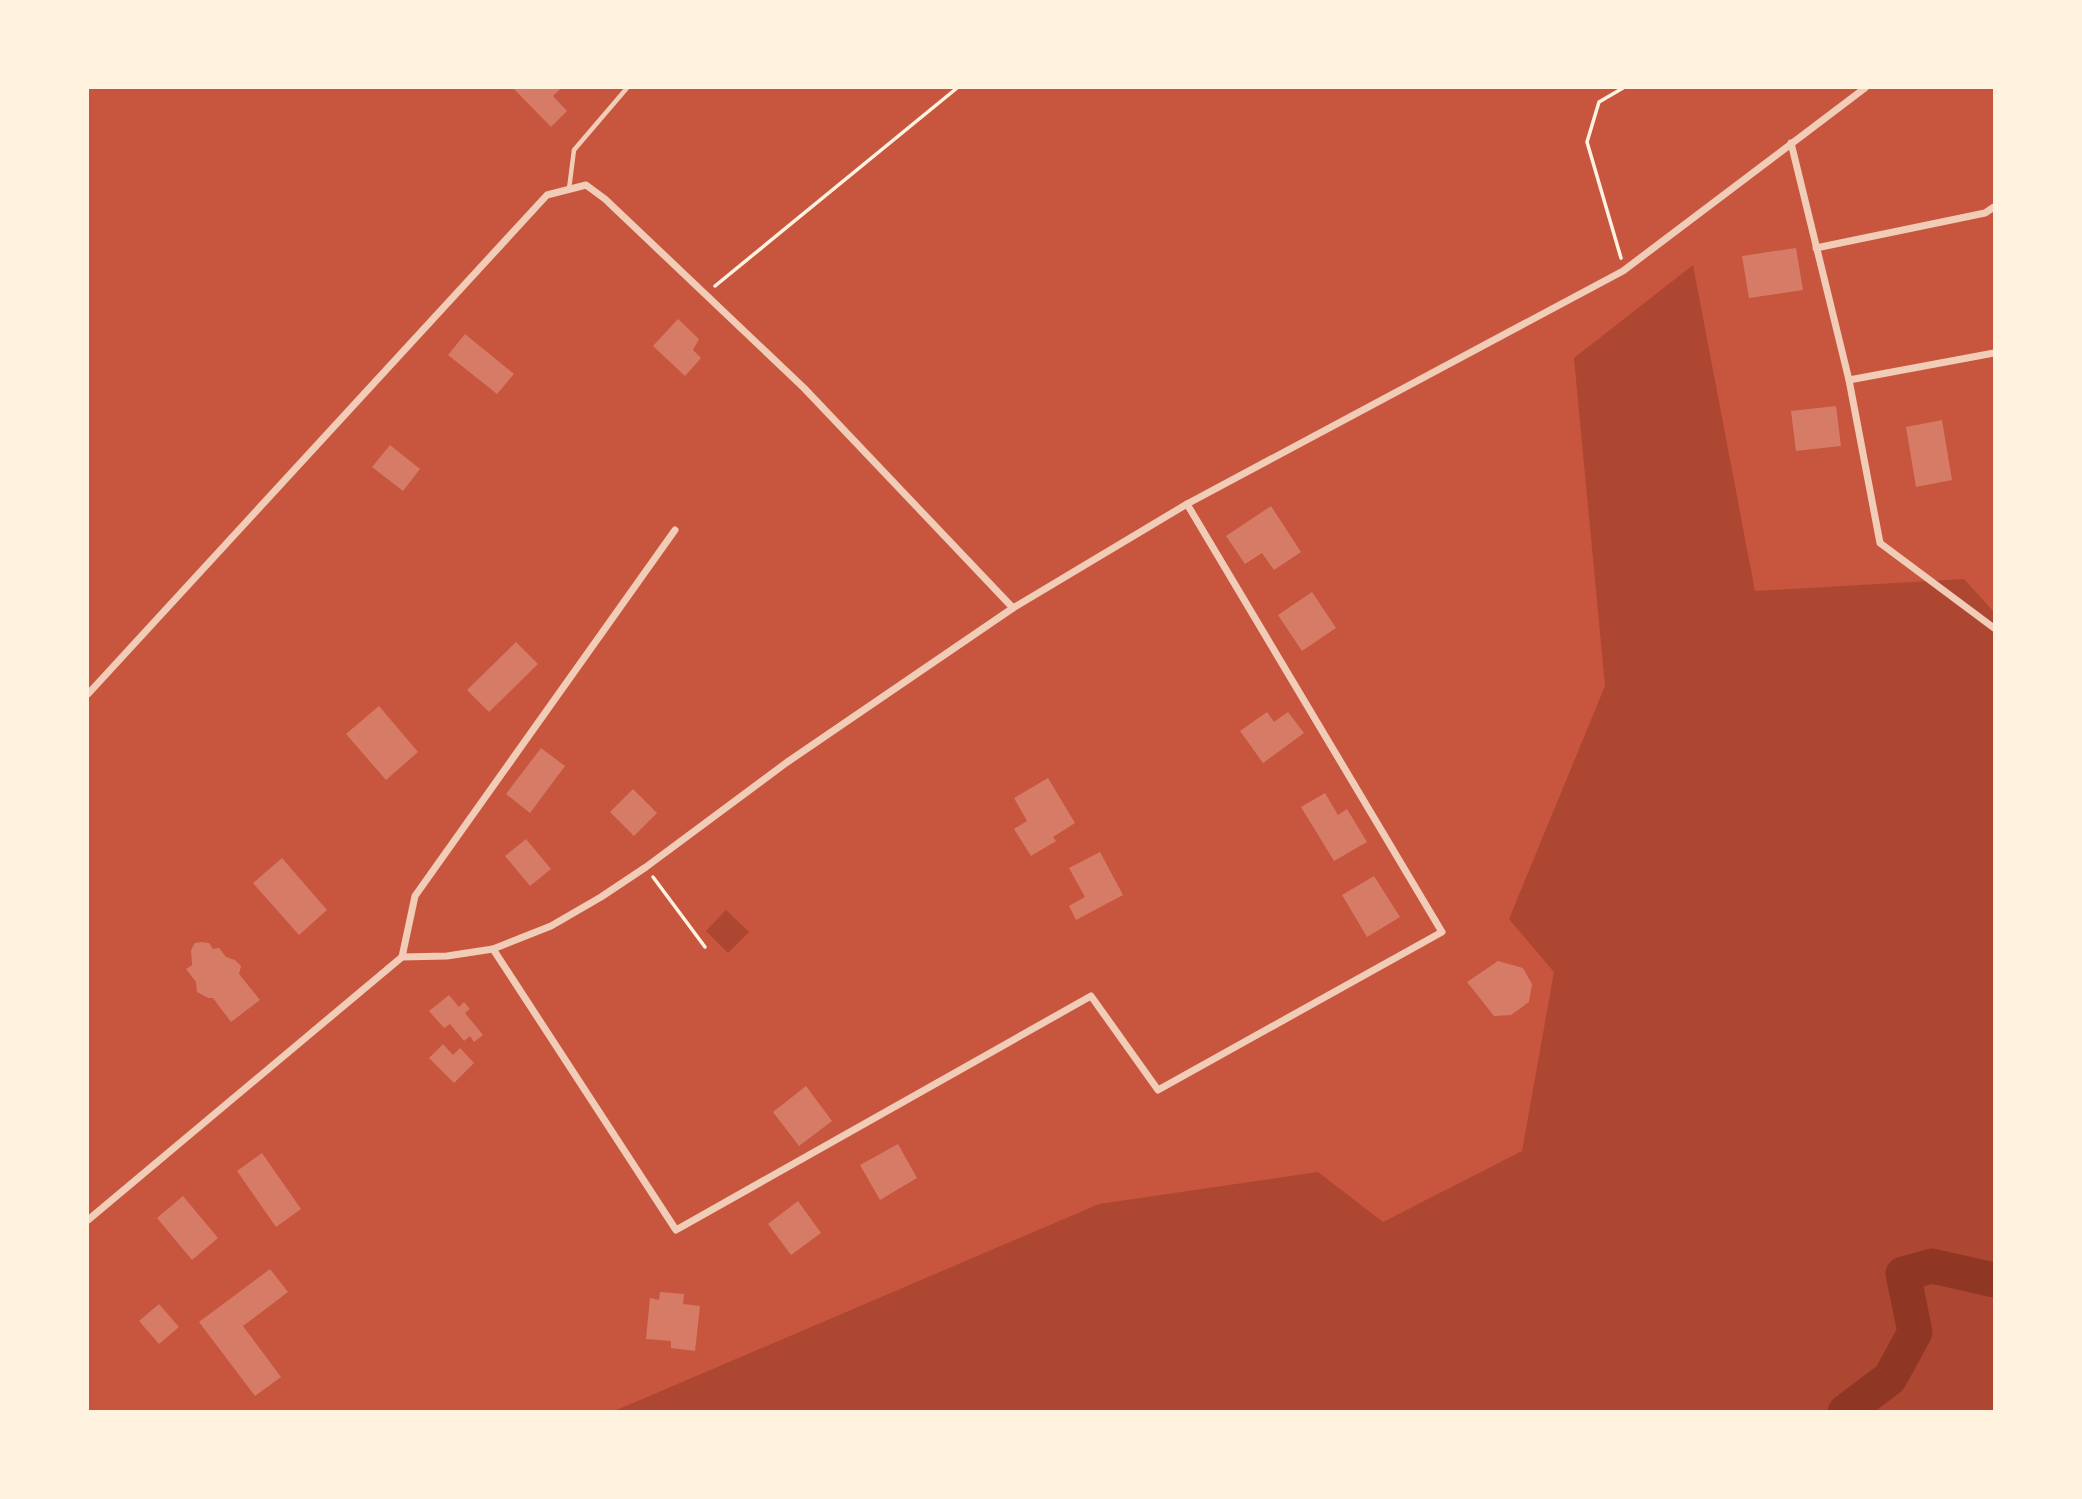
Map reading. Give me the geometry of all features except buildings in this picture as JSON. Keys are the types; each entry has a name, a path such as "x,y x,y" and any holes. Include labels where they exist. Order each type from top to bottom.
{"street":[{"path":"402,957 447,956 493,949 551,926 601,897 646,867 786,763 1013,608 1186,504 1623,271 1865,88"},
{"path":"1791,143 1849,380 1880,543 1994,628"},
{"path":"88,694 547,195 586,184 606,199 804,388 1013,608"},
{"path":"1816,248 1986,213 1994,207"},
{"path":"1849,380 1994,353"},
{"path":"493,949 676,1230 1091,996 1158,1090 1442,932 1186,504"},
{"path":"88,1220 402,957 415,896 675,530"}],"lane":[{"path":"569,189 574,149 627,88"}],"path":[{"path":"705,294 957,88"},
{"path":"1623,88 1600,102 1587,142 1623,271"},
{"path":"646,867 705,947"}],"shaded area":[{"path":"1693,265 1755,591 1964,579 1994,612 1994,1411 612,1412 1099,1204 1318,1172 1383,1222 1522,1151 1554,972 1509,919 1605,686 1574,358"},
{"path":"726,910 749,932 728,953 706,931"}],"waterway":[{"path":"1845,1412 1890,1378 1915,1332 1903,1274 1932,1266 1994,1280"}]}
